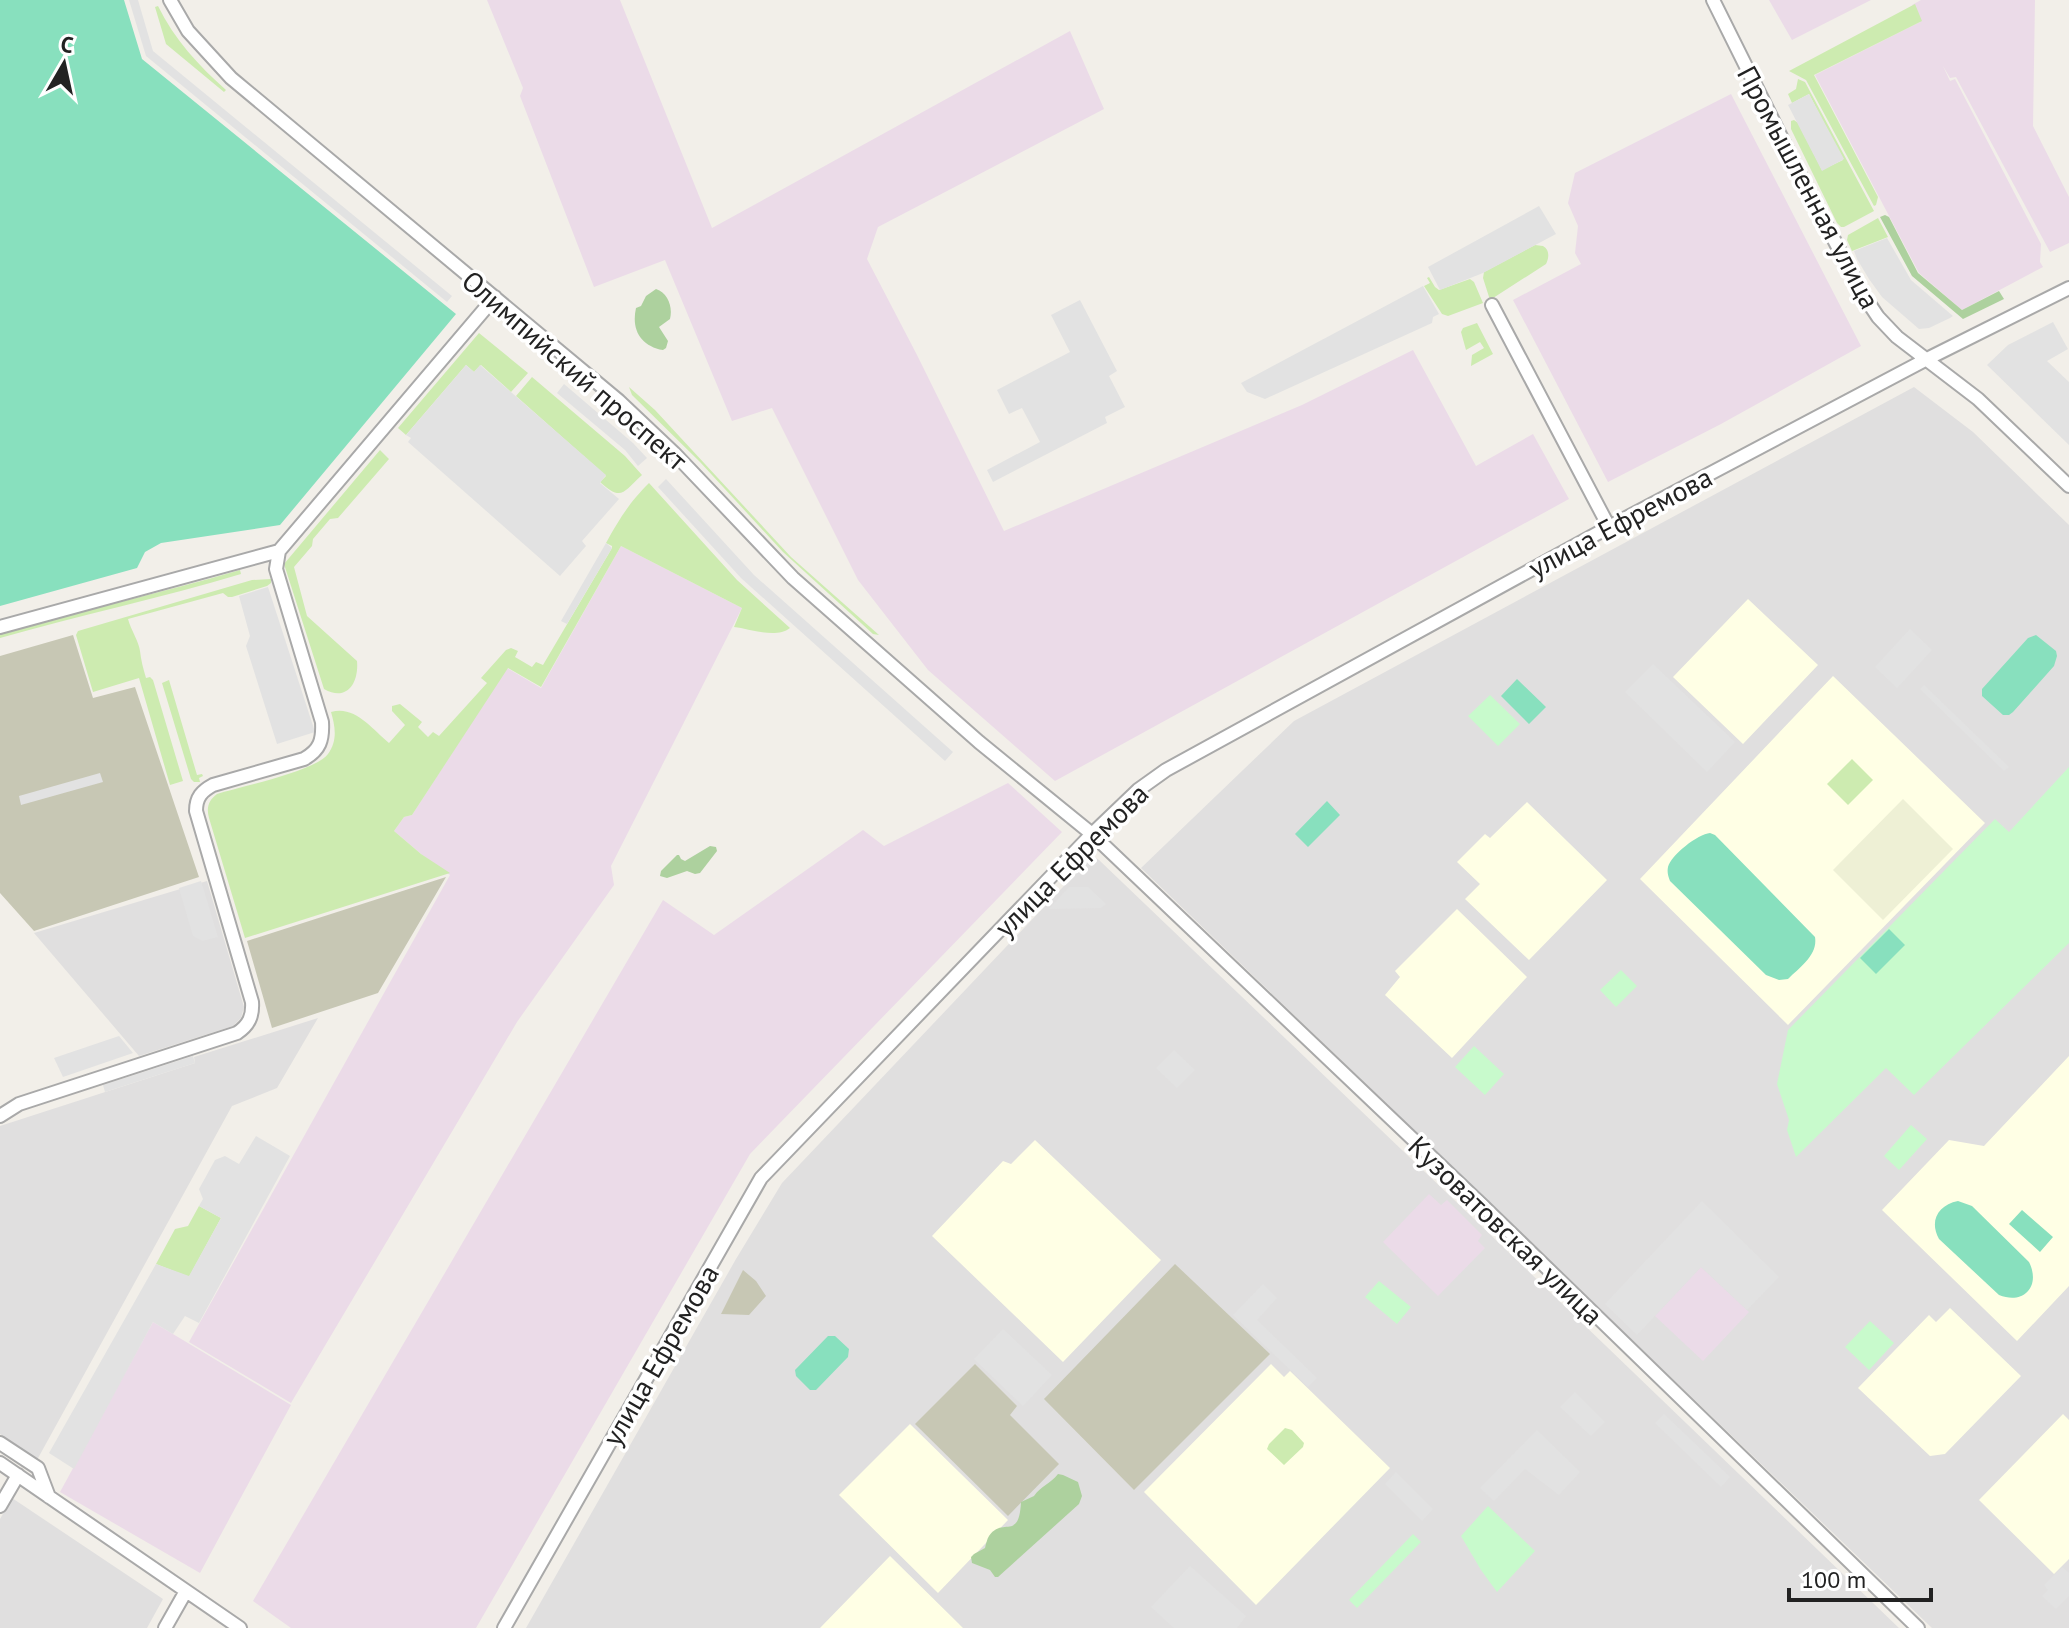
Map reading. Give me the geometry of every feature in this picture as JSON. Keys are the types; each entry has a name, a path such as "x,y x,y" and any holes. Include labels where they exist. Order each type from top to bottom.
{"street":[{"name":"Олимпийский проспект","path":"170,0 188,31 231,78 647,427 776,562 824,607 979,742 1092,834"},
{"name":"Промышленная улица","path":"1713,0 1800,175 1862,293 1878,317 1897,337 1978,399 2069,486"},
{"name":"улица Ефремова","path":"504,1628 761,1178 1132,796 1166,770 1609,527 1927,359 2069,288"},
{"path":"0,1116 19,1104 237,1033 250,1021 252,1002 196,811 196,802 205,789 213,785 304,759 321,744 322,722 276,569 279,551 495,297"},
{"path":"1492,305 1609,527"},
{"path":"0,627 279,551"},
{"name":"Кузоватовская улица","path":"1092,834 1482,1205 1918,1628"},
{"path":"0,1443 38,1468 49,1497"},
{"path":"0,1463 240,1628"},
{"path":"0,1506 18,1475"},
{"path":"165,1628 186,1591"}],"shaded area":[{"path":"129,0 138,0 153,51 452,296 447,302 146,56"},
{"path":"487,0 620,0 712,228 1070,31 1104,109 878,227 867,259 1004,531 1302,405 1413,350 1476,466 1533,434 1569,499 1055,781 928,670 858,580 772,408 732,421 665,260 594,287 520,96 523,88"},
{"path":"1769,0 1871,0 1792,40"},
{"path":"1921,0 2035,0 2033,126 2069,197 2069,243 2050,252 1956,77 1950,78 1943,66 1950,81 1955,79 2041,244 2040,262 2043,267 1962,310 1919,273 1815,75 1920,22 1912,5"},
{"path":"1731,94 1861,346 1721,424 1608,482 1513,300 1581,264 1575,253 1578,226 1568,203 1575,173"},
{"path":"1809,94 1844,159 1822,171 1788,105"},
{"path":"1539,206 1556,234 1483,273 1440,290 1428,267"},
{"path":"1887,238 1911,280 1953,316 1929,328 1919,329 1882,297 1854,251"},
{"path":"1423,286 1439,314 1433,317 1432,323 1265,399 1247,392 1241,383"},
{"path":"1080,300 1117,371 1109,376 1125,407 1105,417 1107,423 993,482 987,470 1040,442 1022,408 1009,414 997,390 1070,352 1051,315"},
{"path":"2053,322 2068,349 2047,361 2069,382 2069,445 1987,365 2008,345"},
{"path":"466,365 474,372 480,365 606,475 600,483 619,499 582,541 586,546 560,576 408,442 411,438 406,435"},
{"path":"564,384 647,458 638,466 625,450 557,393"},
{"path":"1914,387 1973,432 2069,525 2069,1628 1932,1628 1141,868 1294,721"},
{"path":"666,479 754,575 953,752 945,761 741,578 658,487"},
{"path":"606,543 612,548 567,624 561,621"},
{"path":"621,546 742,608 611,866 614,885 517,1022 291,1403 189,1342 450,875 394,831 404,817 412,815 507,668 541,688"},
{"path":"268,587 315,732 277,744 246,646 250,636 239,596"},
{"path":"1748,599 1818,665 1743,744 1673,677"},
{"path":"1910,629 1932,650 1897,688 1875,667"},
{"path":"73,635 93,698 135,687 199,877 34,931 0,893 0,656"},
{"path":"1653,664 1735,742 1707,772 1625,692"},
{"path":"1833,676 1985,823 1788,1025 1640,879"},
{"path":"1924,685 2009,767 2004,771 1920,689"},
{"path":"100,773 103,782 21,805 19,796"},
{"path":"1008,783 1062,832 750,1154 476,1628 291,1628 253,1601 663,900 714,935 863,830 884,846"},
{"path":"1903,799 1953,849 1883,920 1833,870"},
{"path":"1527,802 1607,880 1529,960 1465,899 1480,884 1457,862 1485,834 1490,838"},
{"path":"1094,857 1899,1628 526,1628 782,1183"},
{"path":"446,877 378,993 272,1028 247,941"},
{"path":"201,881 218,937 203,941 193,936 179,888"},
{"path":"207,881 244,1007 241,1018 233,1026 139,1056 34,933"},
{"path":"1069,887 1088,887 1106,904 1101,908 1049,909"},
{"path":"1457,909 1527,977 1452,1058 1385,995 1400,977 1395,971"},
{"path":"318,1018 277,1088 232,1106 37,1460 0,1434 0,1126 195,1063 194,1057"},
{"path":"119,1036 133,1053 63,1077 54,1058"},
{"path":"1174,1050 1195,1070 1177,1088 1156,1068"},
{"path":"193,1056 195,1063 105,1092 103,1085"},
{"path":"2069,1056 2069,1286 2017,1341 1882,1210 1949,1140 1984,1146"},
{"path":"256,1136 290,1156 199,1323 185,1316 173,1334 153,1322 74,1469 49,1453 156,1264 189,1276 221,1218 199,1206 203,1199 199,1189 215,1160 225,1156 239,1164"},
{"path":"1035,1140 1161,1260 1063,1362 932,1236 1003,1161 1011,1164"},
{"path":"1429,1194 1441,1205 1447,1200 1482,1235 1478,1241 1485,1248 1438,1296 1383,1242"},
{"path":"1702,1201 1779,1277 1747,1310 1701,1267 1637,1335 1605,1304"},
{"path":"1175,1264 1270,1354 1134,1490 1044,1399"},
{"path":"1701,1267 1749,1312 1703,1361 1655,1316"},
{"path":"743,1270 756,1281 766,1296 749,1315 721,1314"},
{"path":"1263,1284 1277,1298 1257,1320 1317,1378 1308,1387 1233,1315"},
{"path":"1950,1308 2021,1376 1945,1454 1930,1456 1858,1388 1929,1315 1936,1322"},
{"path":"153,1322 291,1405 200,1573 60,1492"},
{"path":"1003,1329 1052,1375 1023,1406 974,1359"},
{"path":"975,1364 1017,1406 1010,1415 1059,1464 1008,1516 915,1424"},
{"path":"1271,1364 1284,1377 1290,1371 1390,1468 1256,1605 1144,1492"},
{"path":"1575,1392 1605,1422 1591,1436 1560,1407"},
{"path":"1664,1414 1730,1477 1721,1487 1655,1423"},
{"path":"2063,1414 2069,1420 2069,1559 2054,1574 1979,1500"},
{"path":"910,1424 1008,1520 938,1593 839,1495"},
{"path":"1537,1430 1580,1472 1559,1495 1525,1469 1494,1501 1480,1488"},
{"path":"1396,1472 1433,1509 1422,1521 1385,1484"},
{"path":"12,1498 163,1599 147,1628 0,1628 0,1519"},
{"path":"890,1556 958,1623 963,1628 820,1628"},
{"path":"1190,1566 1246,1616 1237,1628 1174,1628 1151,1607"},
{"path":"2062,1567 2069,1573 2069,1596 2056,1609 2042,1596 2048,1590 2044,1585"}],"green space":[{"path":"0,0 124,0 142,59 456,314 280,525 161,543 145,552 137,568 0,606"},
{"path":"1915,4 1922,21 1814,75 1878,197 1874,206 1806,80 1789,71"},
{"path":"158,6 179,41 226,90 224,92 166,44 155,7"},
{"path":"1798,79 1805,82 1874,211 1844,227 1837,223 1791,129 1791,121 1794,120 1822,170 1843,160 1809,94 1792,103 1788,94 1796,89"},
{"path":"1880,217 1889,217 1918,273 1962,310 1999,291 2004,299 1963,319 1912,276"},
{"path":"1878,218 1888,237 1852,251 1848,235"},
{"path":"1535,245 1547,250 1546,264 1490,300 1484,272"},
{"path":"1429,277 1439,290 1470,279 1483,303 1448,316 1442,314 1424,286 1430,283"},
{"path":"656,289 669,301 671,310 670,319 659,327 668,341 663,350 643,341 635,323 636,308"},
{"path":"1477,323 1493,354 1471,366 1472,355 1484,348 1480,342 1466,350 1461,332 1463,328"},
{"path":"479,333 528,373 511,392 481,365 474,372 466,365 406,435 398,428"},
{"path":"532,377 625,456 642,475 618,493 600,482 606,476 516,396"},
{"path":"629,387 655,410 791,557 879,635 873,634 783,552 700,462 632,395"},
{"path":"380,450 389,459 338,518 330,519 294,567 307,616 357,661 356,676 350,688 345,692 332,692 324,689 284,564"},
{"path":"649,483 737,580 790,628 771,633 734,627 742,608 621,546 541,687 508,668 412,815 404,817 394,831 450,873 245,938 209,818 208,807 212,799 217,794 294,772 321,760 331,749 334,738 331,712 355,715 389,743 405,725 392,711 392,706 400,704 422,722 418,727 428,737 433,732 439,736 487,683 481,678 506,650 511,648 518,651 515,657 532,667 536,662 543,665 612,548 606,543 620,518"},
{"path":"240,570 241,574 211,583 0,638 0,633"},
{"path":"271,579 267,586 232,597 223,593 128,619 146,678 153,680 183,781 170,785 139,678 93,692 76,635 78,631 252,580"},
{"path":"2036,635 2056,651 2054,666 2013,712 2003,715 1982,696 1982,689 2028,638"},
{"path":"1517,679 1546,707 1529,724 1501,696"},
{"path":"169,680 197,775 203,776 199,778 200,782 191,779 162,683"},
{"path":"1490,695 1520,724 1498,746 1468,716"},
{"path":"1852,759 1873,780 1848,805 1827,784"},
{"path":"2069,767 2069,943 1914,1095 1886,1068 1796,1157 1787,1130 1789,1120 1777,1084 1788,1030 1995,819 2009,832"},
{"path":"1327,801 1340,815 1308,847 1295,834"},
{"path":"1710,833 1815,937 1811,955 1788,979 1779,980 1766,975 1670,881 1668,867 1679,851"},
{"path":"710,846 716,847 717,851 700,873 687,871 667,878 660,876 677,855 685,861"},
{"path":"1889,929 1905,945 1876,974 1860,958"},
{"path":"1621,970 1637,986 1616,1007 1600,990"},
{"path":"1474,1046 1504,1074 1485,1095 1455,1067"},
{"path":"1911,1125 1927,1139 1899,1170 1884,1156"},
{"path":"1958,1201 1972,1206 2029,1262 2033,1279 2023,1295 1999,1295 1939,1239 1935,1226 1937,1215 1945,1206"},
{"path":"199,1206 221,1218 189,1277 156,1264 175,1229 188,1226"},
{"path":"2022,1210 2053,1237 2040,1252 2009,1224"},
{"path":"1379,1281 1411,1307 1397,1324 1365,1297"},
{"path":"1870,1321 1894,1343 1869,1370 1845,1347"},
{"path":"828,1336 835,1336 849,1349 848,1357 816,1390 810,1390 796,1376 795,1370"},
{"path":"1285,1428 1292,1430 1304,1443 1284,1465 1267,1449"},
{"path":"1058,1474 1078,1482 1082,1496 1079,1504 998,1577 972,1563 971,1557 985,1548 994,1530 1014,1525 1020,1514 1021,1502 1034,1496"},
{"path":"1488,1506 1535,1551 1497,1592 1461,1536"},
{"path":"1413,1534 1421,1542 1357,1608 1349,1600"}]}
